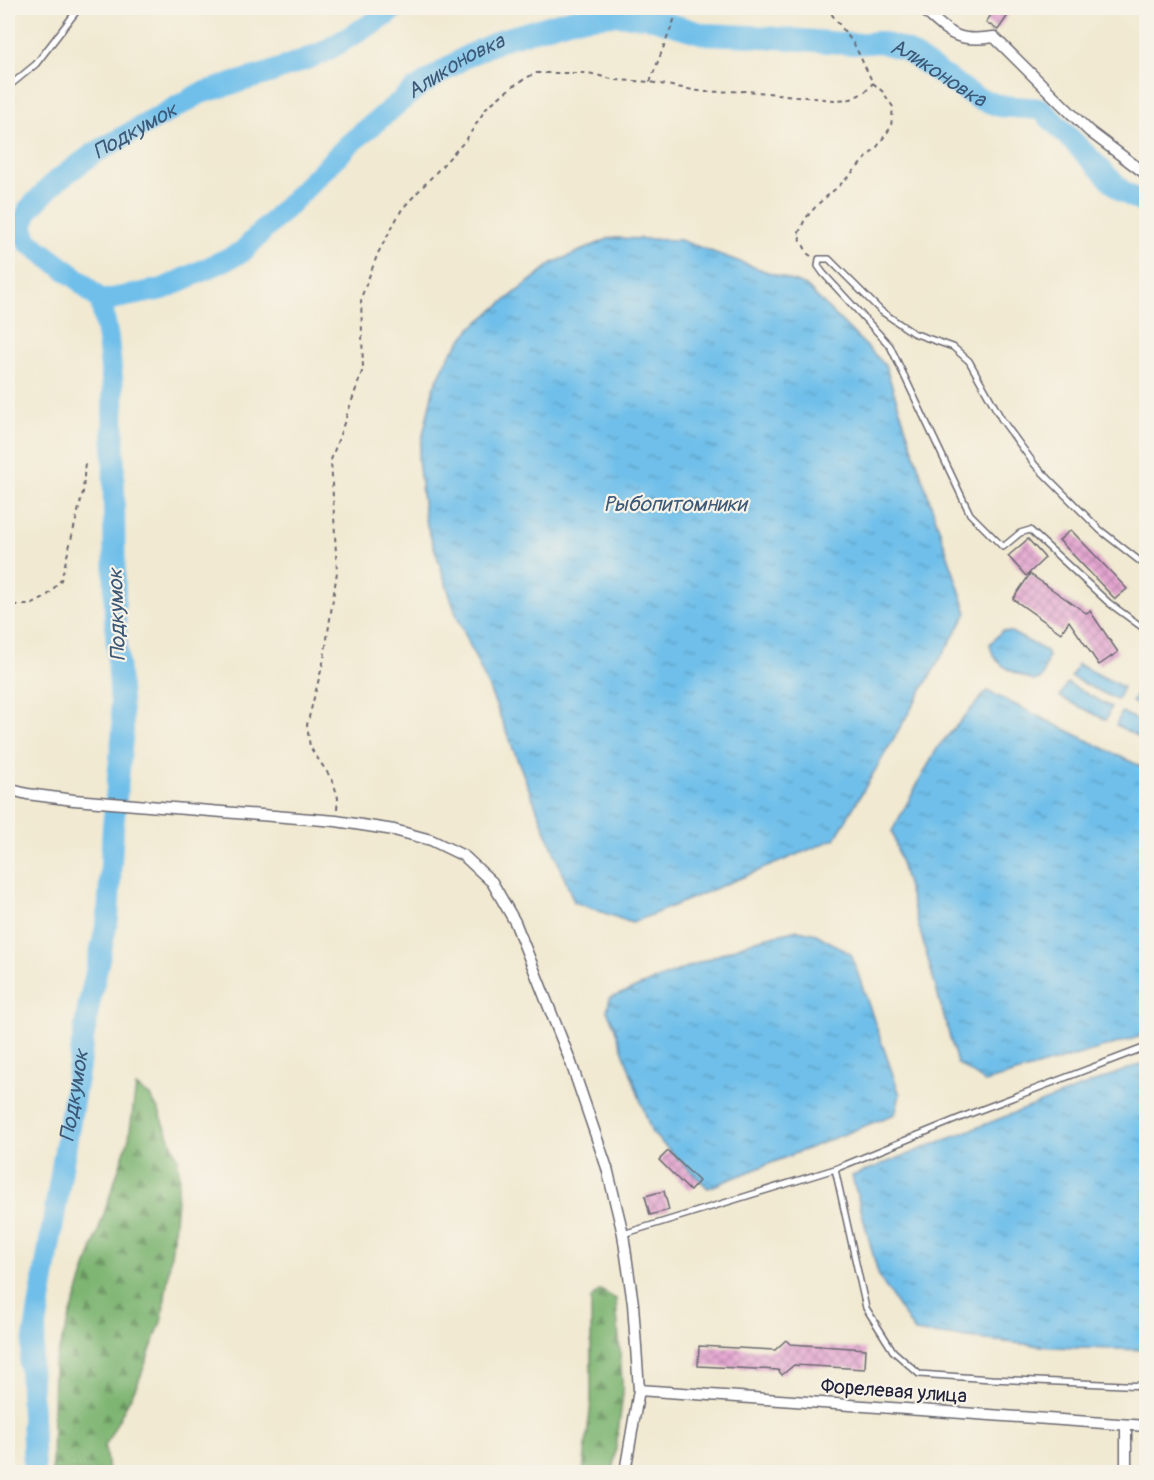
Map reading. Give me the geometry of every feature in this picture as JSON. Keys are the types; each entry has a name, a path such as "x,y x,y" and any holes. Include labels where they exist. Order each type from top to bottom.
{"street":[{"path":"921,8 955,36 973,40 994,37 1089,131 1146,174"},
{"path":"8,789 27,794 75,800 336,822 394,830 431,840 464,856 492,882 515,922 570,1060 607,1168 623,1234 633,1304 639,1390 625,1473"},
{"name":"Форелевая улица","path":"639,1390 1146,1426"},
{"path":"1126,1425 1126,1473"}],"lane":[{"path":"8,87 36,64 79,8"},
{"path":"1146,566 1100,530 1035,465 1002,420 969,361 953,347 914,333 881,311 829,259 819,259 818,266 890,346 911,395 970,514 1003,547 1020,533 1030,530 1109,603 1146,630"},
{"path":"8,789 8,823"},
{"path":"623,1234 835,1168 1146,1047"},
{"path":"835,1168 866,1308 893,1351 919,1374 1146,1386"}],"path":[{"path":"650,82 676,15 683,8"},
{"path":"819,259 808,254 798,235 805,219 877,147 891,127 893,107 883,92 873,83 854,44 827,8"},
{"path":"336,822 338,798 333,781 310,747 307,725 324,659 337,573 331,460 363,369 361,298 378,253 402,209 466,140 487,108 513,86 535,73 589,73 615,80 650,82 704,92 748,91 834,100 851,99 865,92 873,83"},
{"path":"8,598 15,605 31,604 46,597 61,580 83,492 85,461"}],"green space":[{"path":"136,1086 150,1096 159,1111 178,1159 179,1176 174,1233 162,1319 138,1383 105,1446 108,1472 52,1472 54,1365 129,1138"},
{"path":"600,1290 616,1299 623,1394 613,1472 583,1472 591,1402 591,1299"}],"water":[{"name":"Рыбопитомники","path":"610,238 680,240 806,286 885,365 967,613 835,839 632,923 574,902 491,693 456,614 425,519 418,458 434,386 451,353 472,327 553,263"},
{"path":"1002,631 1011,632 1046,651 1048,656 1042,678 1034,681 1006,668 995,658 990,644"},
{"path":"1078,664 1123,687 1117,700 1071,677"},
{"path":"1067,683 1111,707 1106,720 1060,697"},
{"path":"1140,688 1146,692 1146,710 1132,702"},
{"path":"987,691 1146,769 1146,1035 985,1082 957,1063 892,831 938,747"},
{"path":"1122,712 1146,725 1146,741 1116,725"},
{"path":"798,930 816,934 851,954 900,1095 895,1114 708,1188 652,1133 607,1011 610,998 756,940"},
{"path":"1146,1062 1146,1350 1051,1347 915,1332 879,1277 852,1176"}],"building":[{"path":"996,8 1013,8 998,30 986,22"},
{"path":"1071,530 1127,589 1115,599 1059,540"},
{"path":"1028,539 1045,558 1026,576 1008,556"},
{"path":"1030,574 1086,613 1090,611 1118,652 1099,665 1069,621 1061,633 1013,599"},
{"path":"668,1151 699,1181 690,1191 659,1160"},
{"path":"664,1191 669,1210 650,1215 645,1196"},
{"path":"786,1340 790,1344 866,1349 865,1369 794,1365 782,1375 778,1370 698,1366 699,1346 775,1350"}],"waterway":[{"name":"Подкумок","path":"34,1472 30,1363 89,1004 108,918 113,827 123,730 115,618 113,388 101,301 78,279 28,242 22,226 29,209 55,182 93,154 201,93 269,73 322,53 385,16 394,8"},
{"name":"Аликоновка","path":"101,301 163,289 242,252 348,145 414,90 467,56 504,39 573,19 612,15 646,17 704,34 854,44 880,42 905,50 977,98 1000,106 1041,109 1123,192 1146,204"}]}
